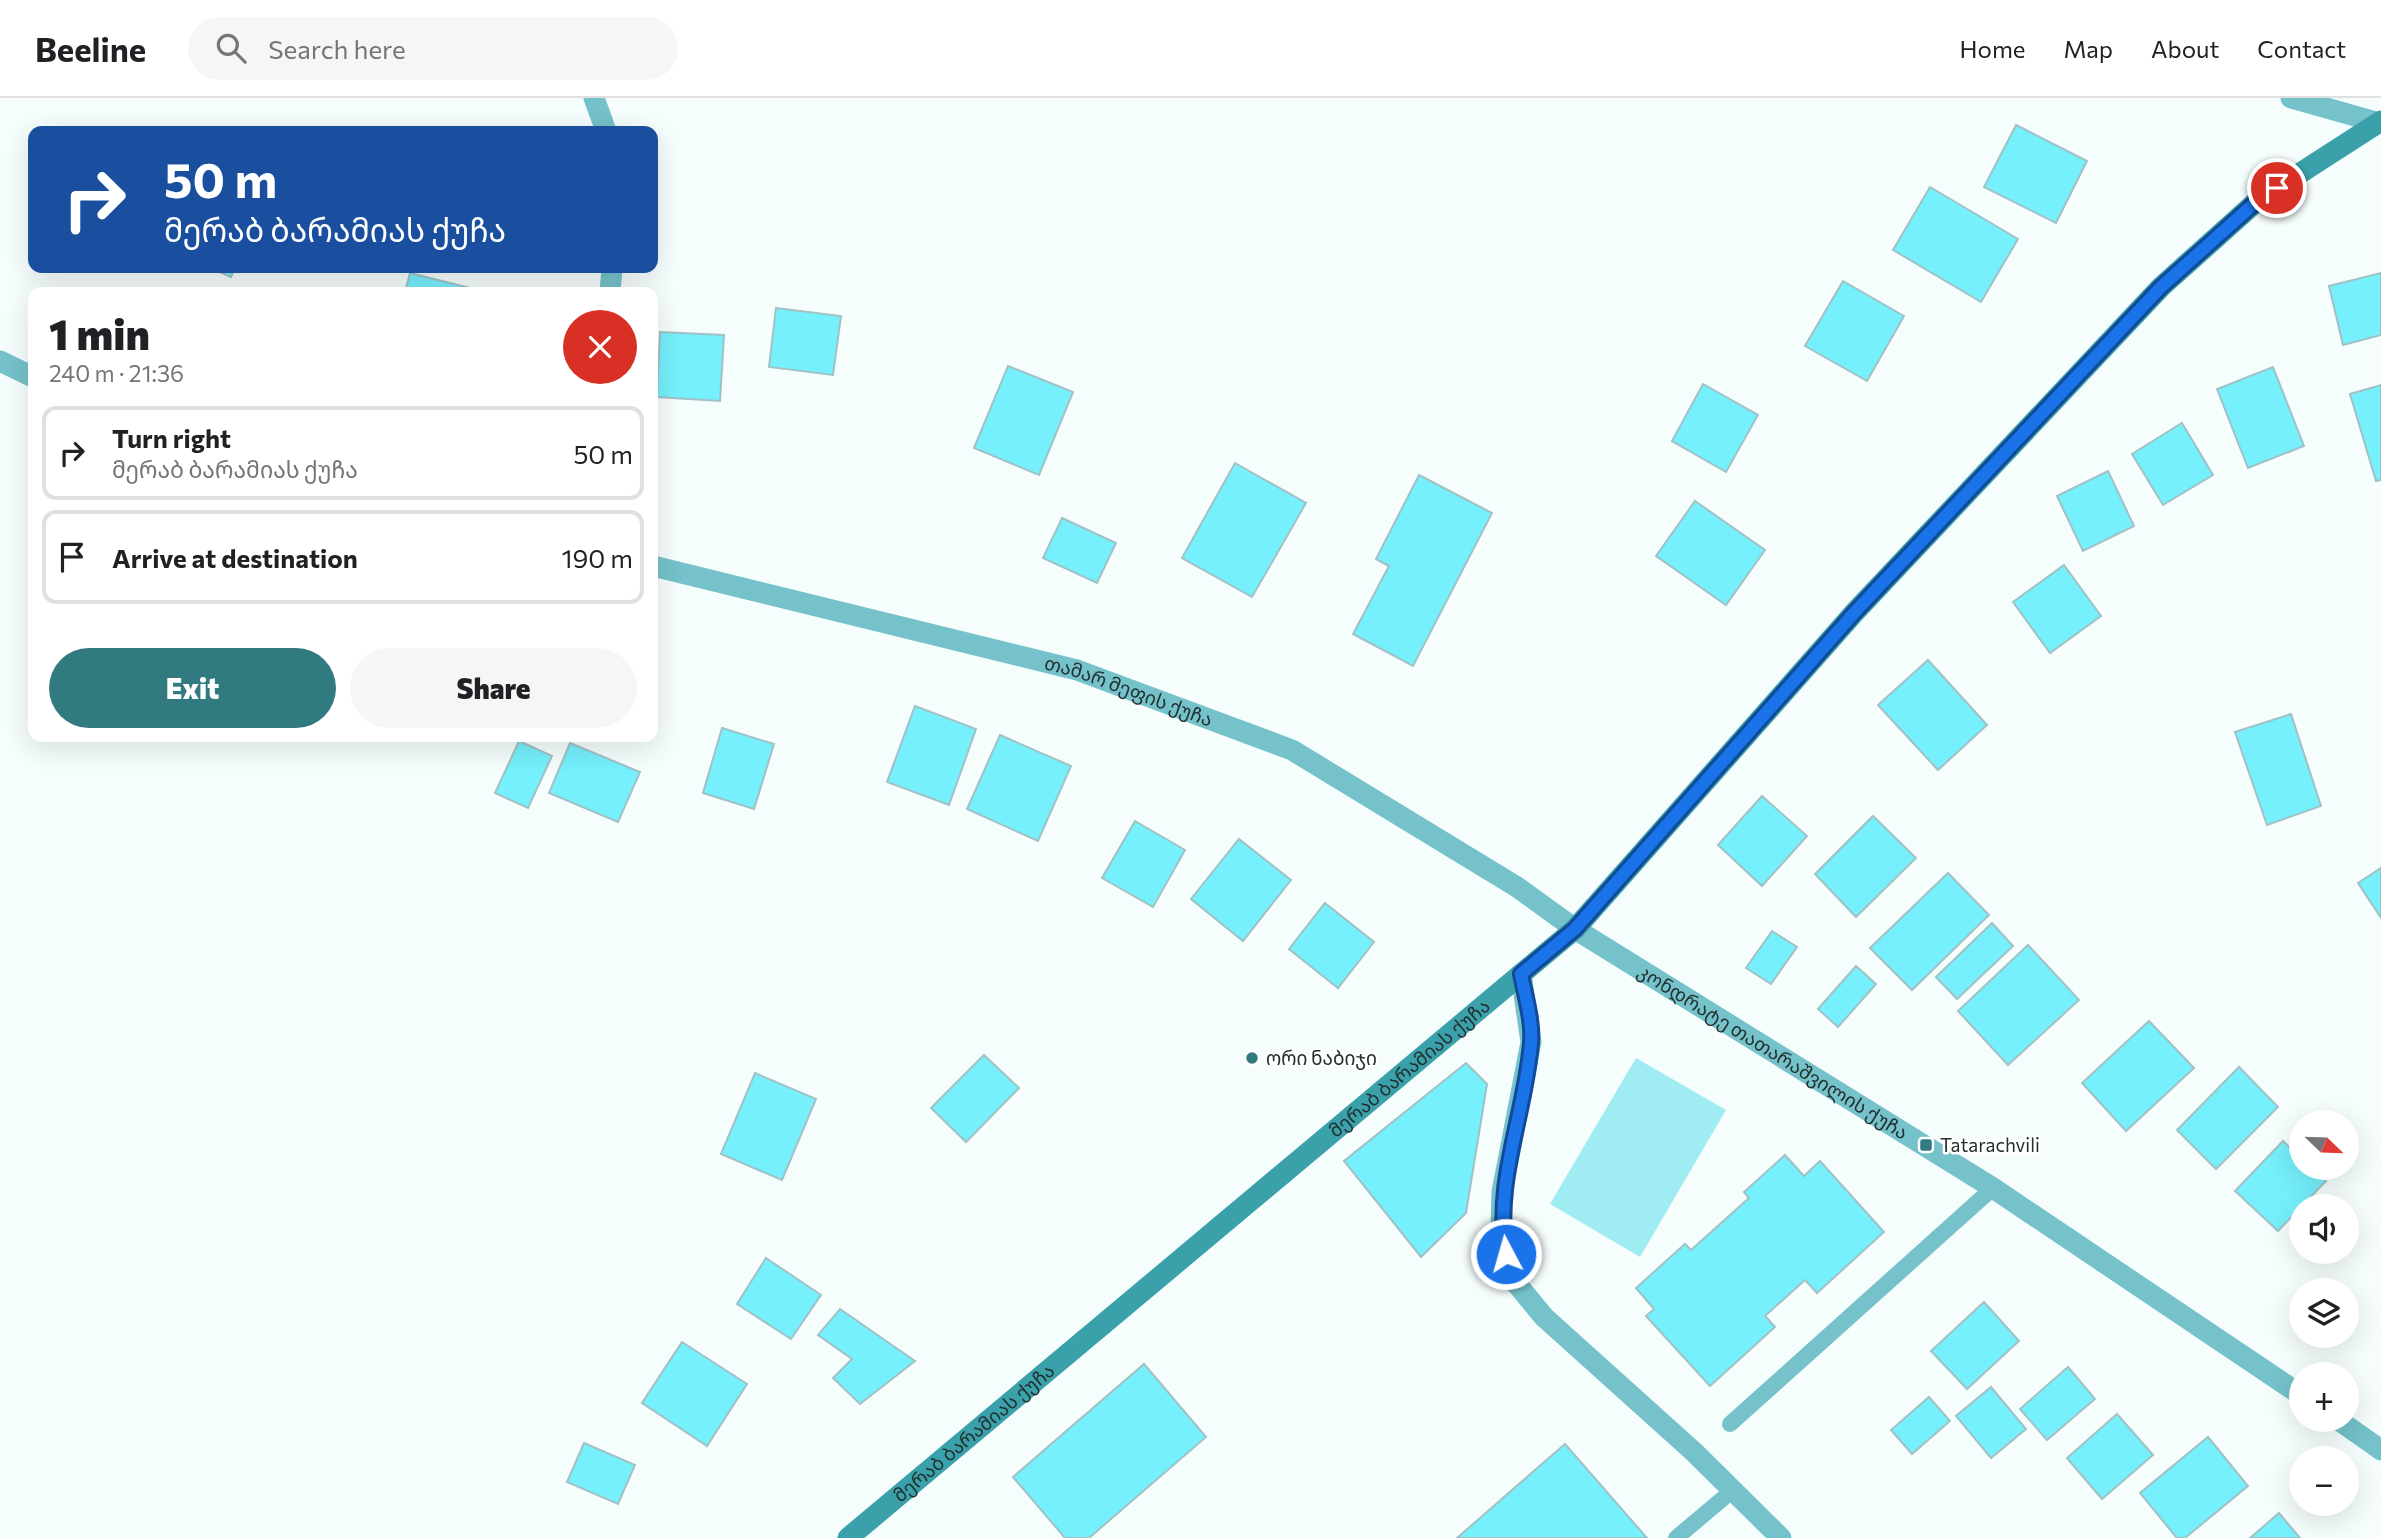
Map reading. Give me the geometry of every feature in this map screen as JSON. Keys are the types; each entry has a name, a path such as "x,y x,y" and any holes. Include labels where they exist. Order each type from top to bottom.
{"main road":[{"name":"მერაბ ბარამიას ქუჩა","path":"848,1538 1521,974 1854,613 2161,287 2257,201 2379,122"}],"street":[{"path":"594,98 604,126"},
{"path":"2291,98 2379,122"},
{"path":"0,361 28,375"},
{"name":"თამარ მეფის ქუჩა","path":"658,567 1077,670 1292,750 1517,887 1568,924"},
{"name":"კონდრატე თათარაშვილის ქუჩა","path":"1568,924 1993,1188 2289,1387"},
{"path":"1521,974 1531,1042 1502,1192 1502,1228 1506,1254 1516,1283 1545,1317 1733,1490 1781,1538"},
{"path":"2355,1432 2381,1450"}],"lane":[{"path":"1730,1424 1993,1188"},
{"path":"1676,1538 1733,1490"}],"shaded area":[{"path":"1636,1058 1726,1110 1640,1257 1550,1204"}],"building":[{"path":"2016,125 2087,161 2056,223 1984,187"},
{"path":"1930,187 2018,239 1981,302 1893,250"},
{"path":"410,273 466,287 406,287"},
{"path":"2381,273 2381,335 2343,345 2329,286"},
{"path":"1843,281 1904,316 1867,381 1805,346"},
{"path":"776,308 841,316 833,375 769,367"},
{"path":"660,332 724,335 720,401 658,397"},
{"path":"1008,366 1073,392 1039,475 974,448"},
{"path":"2273,367 2304,446 2248,468 2217,389"},
{"path":"1703,384 1758,415 1726,472 1672,441"},
{"path":"2381,385 2381,480 2376,481 2350,394"},
{"path":"2182,423 2213,475 2163,505 2132,454"},
{"path":"1235,463 1306,503 1252,597 1182,558"},
{"path":"2108,471 2134,526 2083,551 2057,496"},
{"path":"1419,475 1492,513 1413,666 1353,634 1389,566 1376,559"},
{"path":"1695,501 1765,550 1726,605 1656,556"},
{"path":"1062,518 1116,543 1097,583 1043,558"},
{"path":"2064,565 2101,616 2050,653 2013,602"},
{"path":"1928,660 1987,725 1938,770 1878,705"},
{"path":"915,706 976,729 949,805 887,782"},
{"path":"2291,714 2321,806 2267,825 2235,732"},
{"path":"722,728 774,744 754,809 703,793"},
{"path":"1000,735 1071,766 1038,841 967,809"},
{"path":"519,742 552,756 528,808 495,793"},
{"path":"570,743 640,772 618,822 549,793"},
{"path":"1762,796 1807,836 1762,886 1718,845"},
{"path":"1873,816 1916,858 1856,917 1815,874"},
{"path":"1135,821 1185,850 1153,907 1102,878"},
{"path":"1239,839 1291,880 1243,941 1191,899"},
{"path":"2381,868 2381,918 2358,883"},
{"path":"1948,873 1989,915 1912,990 1870,948"},
{"path":"1325,903 1374,942 1338,988 1289,949"},
{"path":"1992,923 2013,946 1957,999 1936,977"},
{"path":"1772,931 1797,947 1771,984 1746,968"},
{"path":"2028,945 2079,1000 2008,1065 1958,1011"},
{"path":"1856,966 1876,984 1838,1027 1818,1009"},
{"path":"2149,1021 2194,1068 2126,1131 2082,1083"},
{"path":"984,1055 1019,1088 966,1142 931,1108"},
{"path":"1466,1063 1487,1084 1466,1213 1421,1257 1344,1161"},
{"path":"2239,1067 2278,1107 2216,1169 2177,1130"},
{"path":"755,1073 816,1099 782,1180 721,1154"},
{"path":"2283,1141 2289,1147 2289,1180 2326,1181 2314,1194 2289,1194 2289,1220 2278,1231 2235,1191"},
{"path":"1785,1155 1804,1176 1820,1161 1884,1232 1817,1293 1805,1280 1765,1316 1775,1327 1710,1386 1646,1316 1654,1309 1636,1288 1685,1244 1691,1250 1749,1198 1744,1192"},
{"path":"766,1258 821,1295 791,1339 737,1304"},
{"path":"1984,1302 2019,1341 1967,1389 1931,1351"},
{"path":"840,1309 915,1361 860,1404 833,1378 852,1359 818,1335"},
{"path":"682,1342 747,1384 707,1446 642,1403"},
{"path":"1144,1364 1206,1437 1089,1538 1065,1538 1013,1477"},
{"path":"2068,1367 2095,1399 2047,1440 2020,1409"},
{"path":"1991,1387 2026,1429 1991,1458 1956,1416"},
{"path":"1929,1397 1950,1421 1912,1454 1891,1430"},
{"path":"2117,1414 2153,1455 2102,1499 2067,1458"},
{"path":"2208,1437 2248,1486 2185,1538 2177,1538 2140,1493"},
{"path":"584,1443 635,1465 618,1504 567,1482"},
{"path":"1565,1444 1647,1538 1457,1538"},
{"path":"2279,1513 2300,1538 2250,1538"}],"place":[{"name":"ორი ნაბიჯი","path":"1252,1058"},
{"name":"Tatarachvili","path":"1926,1145"}],"route":[{"path":"1506,1254 1502,1228 1502,1192 1531,1042 1521,974 1575,929 1854,613 2161,287 2257,201 2277,188"}]}
